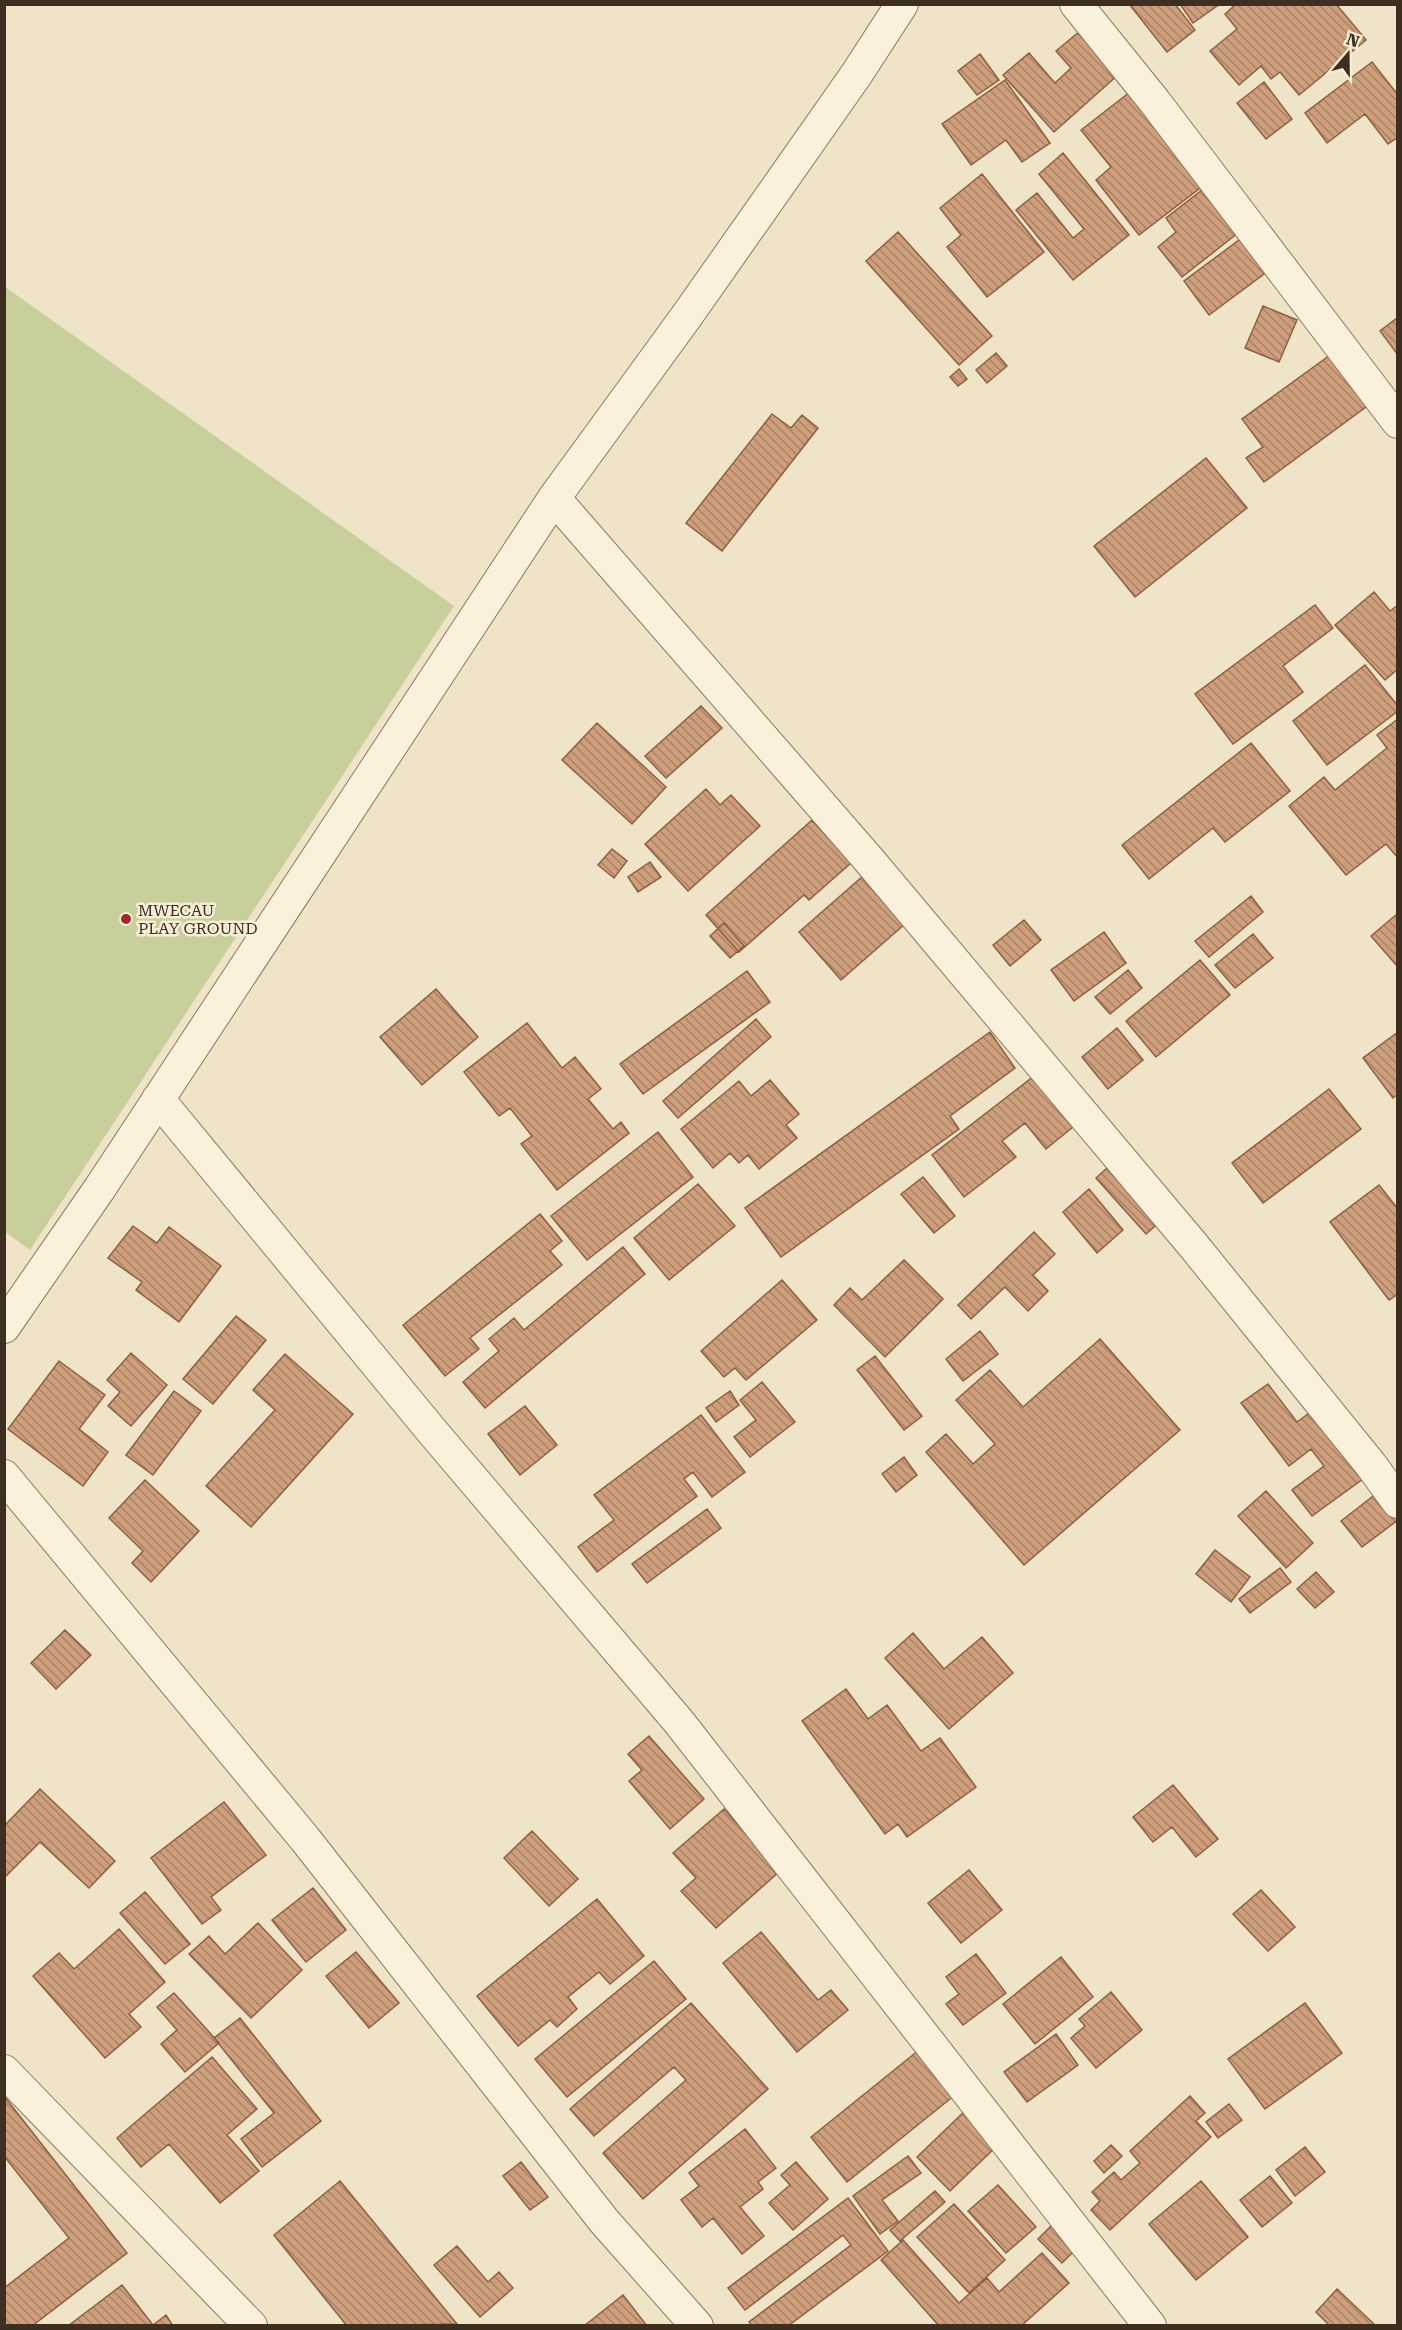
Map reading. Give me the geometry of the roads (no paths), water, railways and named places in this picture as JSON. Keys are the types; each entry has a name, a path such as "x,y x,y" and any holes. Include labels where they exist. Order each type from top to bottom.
{"street":[{"path":"4,1327 100,1188 554,498 686,317 856,75 902,4"},
{"path":"1076,4 1155,102 1398,422"},
{"path":"554,498 869,860 1193,1245 1371,1465 1398,1502"},
{"path":"158,1099 431,1430 679,1722 1150,2325"},
{"path":"4,1476 305,1839 604,2221 697,2325"},
{"path":"4,2071 250,2325"}],"place":[{"name":"MWECAU PLAY GROUND","path":"126,919"}]}
